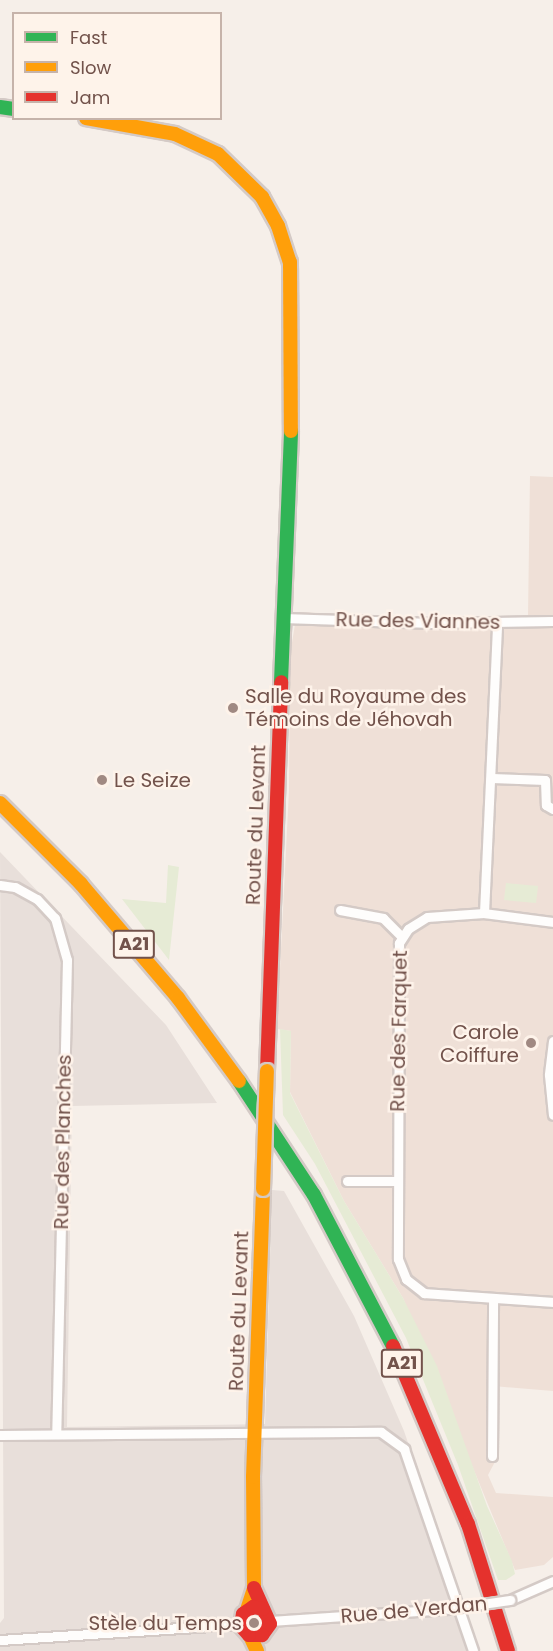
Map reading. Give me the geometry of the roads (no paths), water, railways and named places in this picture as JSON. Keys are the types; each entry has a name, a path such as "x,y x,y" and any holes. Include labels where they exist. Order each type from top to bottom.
{"main road":[{"name":"Route du Levant","path":"97,120 175,134 218,154 256,189 283,236 291,271 293,305 254,1432 254,1588 241,1624"},
{"name":"A21","path":"0,803 81,884 167,985 252,1099 314,1195 374,1306 416,1393 468,1524 508,1651"},
{"name":"A21","path":"0,820 78,900 156,990 226,1083 294,1187 358,1301 413,1417 456,1528 495,1651"},
{"name":"Route du Levant","path":"254,1588 267,1628"},
{"path":"247,1610 262,1609"},
{"path":"241,1624 258,1651"},
{"path":"250,1636 267,1628"},
{"path":"258,1651 267,1628"}],"street":[{"name":"Rue des Viannes","path":"283,618 497,624 553,621"},
{"path":"484,913 492,778 497,624"},
{"path":"492,778 541,778 546,782 546,805 553,809"},
{"name":"Rue des Planches","path":"0,885 15,887 37,899 55,918 67,960 56,1434"},
{"path":"340,910 383,918 402,938"},
{"name":"Rue des Farquet","path":"553,922 484,913 427,917 402,938 397,968 398,1259 406,1280 431,1294 553,1302"},
{"path":"553,1041 549,1075 553,1115"},
{"path":"347,1181 397,1180"},
{"path":"492,1456 493,1299"},
{"path":"0,1435 381,1432 394,1438 404,1449 473,1651"},
{"name":"Rue de Verdan","path":"267,1628 448,1609 510,1600 553,1581"},
{"path":"0,1640 241,1624"}],"place":[{"name":"Salle du Royaume des Témoins de Jéhovah","path":"233,708"},
{"name":"Le Seize","path":"102,780"},
{"name":"Carole Coiffure","path":"531,1043"},
{"name":"Stèle du Temps","path":"254,1623"}]}
